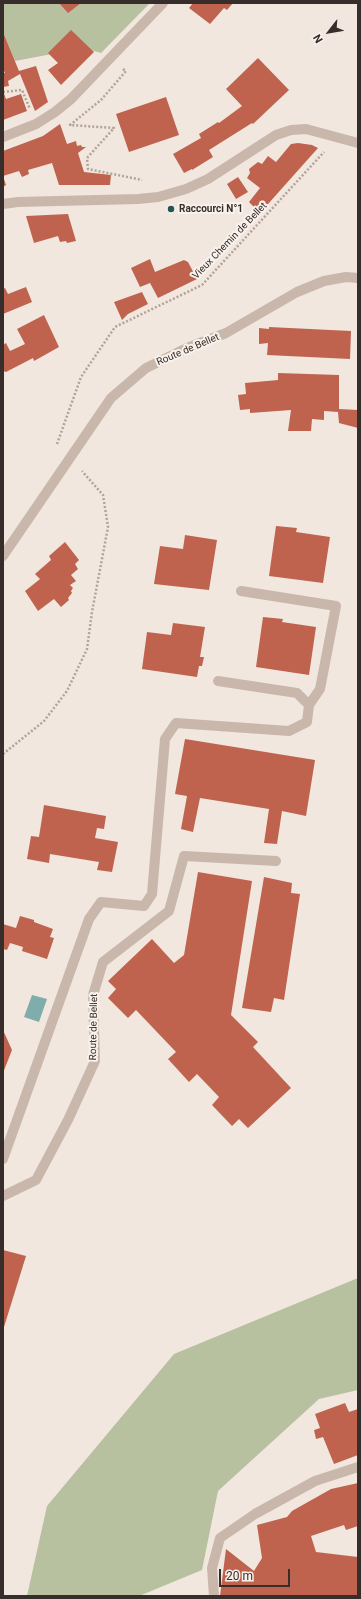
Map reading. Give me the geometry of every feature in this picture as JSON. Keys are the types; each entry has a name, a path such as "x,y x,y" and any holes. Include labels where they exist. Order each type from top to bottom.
{"street":[{"path":"3,138 36,124 55,112 71,99 163,3"},
{"path":"3,204 18,202 138,199 158,197 186,189 208,179 276,136 291,130 306,129 358,143"},
{"name":"Route de Bellet","path":"3,556 111,398 146,368 187,348 226,333 297,292 324,281 346,277 358,278"},
{"path":"3,1159 89,919 101,902 144,906 152,894 165,739 176,723 288,731 307,722 309,705 320,689 336,606 241,591"},
{"path":"218,681 297,693 309,705"},
{"name":"Route de Bellet","path":"3,1196 36,1180 68,1120 95,1061 93,995 103,962 169,911 184,856 276,861"},
{"path":"214,1596 212,1568 220,1538 255,1514 315,1481 358,1467"}],"path":[{"path":"110,59 126,71 101,100 70,125 114,128 87,158 88,169 148,181"},
{"path":"3,92 22,90 36,124"},
{"name":"Vieux Chemin de Bellet","path":"54,451 81,377 115,327 202,285 336,138"},
{"path":"3,754 44,721 67,691 87,649 92,612 108,527 104,495 80,469 62,468"}],"green space":[{"path":"3,3 150,3 101,53 84,48 15,61 3,32"},
{"path":"358,1278 358,1390 319,1399 218,1491 202,1570 139,1596 27,1596 47,1506 174,1354"}],"water":[{"path":"32,995 47,999 39,1022 24,1017"}],"building":[{"path":"59,3 81,3 68,13"},
{"path":"193,3 233,3 227,10 224,8 210,24 189,8"},
{"path":"71,30 94,52 61,85 48,70 58,63 48,53"},
{"path":"3,32 19,71 36,66 48,102 35,111 20,74 8,81 9,86 3,87 3,73 5,73 3,69"},
{"path":"258,58 289,90 253,124 252,123 209,150 213,157 192,170 184,173 173,154 201,138 199,134 218,122 219,123 242,106 226,89"},
{"path":"3,91 6,99 21,94 27,111 3,120"},
{"path":"166,97 179,135 129,152 116,114"},
{"path":"60,124 67,144 76,141 77,146 81,145 82,147 86,147 78,153 84,172 111,175 110,185 59,185 52,163 28,170 29,174 22,177 19,171 3,176 3,151 43,136"},
{"path":"298,143 312,145 318,148 260,213 249,202 260,188 247,178 250,173 249,169 258,162 262,164 268,156 276,162 291,144"},
{"path":"3,176 6,185 3,187"},
{"path":"238,177 248,192 236,199 227,184"},
{"path":"68,214 76,241 67,243 66,241 60,242 58,236 34,243 26,216"},
{"path":"150,259 155,272 184,260 188,262 197,279 158,298 150,283 140,287 131,268"},
{"path":"26,287 32,302 3,314 3,289 5,288 8,294"},
{"path":"142,292 148,304 128,314 122,320 114,302"},
{"path":"44,315 59,347 34,361 33,358 6,372 3,371 3,345 6,343 10,351 25,344 17,329"},
{"path":"269,327 351,331 350,359 267,355 268,343 259,344 259,328 269,329"},
{"path":"278,373 339,375 339,409 358,410 358,428 339,423 338,412 324,411 324,420 312,419 311,431 288,431 291,410 250,413 250,409 240,410 238,395 246,394 245,383 278,380"},
{"path":"276,526 297,528 296,532 330,537 323,583 269,576"},
{"path":"185,535 217,540 209,590 154,584 160,546 183,549"},
{"path":"65,542 79,560 75,564 78,569 71,575 76,581 70,585 73,588 71,591 72,593 68,598 69,600 61,607 54,599 38,611 25,591 40,579 35,574 51,560 49,556"},
{"path":"263,617 283,619 282,622 316,627 309,675 256,667"},
{"path":"173,623 205,627 200,657 204,657 202,666 199,666 197,677 142,669 147,632 171,635"},
{"path":"185,739 315,760 306,816 282,811 277,844 264,843 269,809 200,798 193,832 181,829 187,796 175,794"},
{"path":"44,805 106,816 104,829 97,828 95,838 118,842 112,872 97,870 99,862 50,854 49,863 27,859 31,836 39,837"},
{"path":"198,872 252,881 231,1015 258,1042 253,1047 291,1088 248,1128 239,1119 232,1126 212,1105 219,1097 197,1074 189,1082 168,1059 176,1052 136,1010 128,1018 108,998 116,989 108,981 152,939 174,963 184,955"},
{"path":"264,877 292,883 291,893 300,894 284,1000 274,998 271,1012 242,1008"},
{"path":"20,916 34,920 34,922 53,929 50,937 54,938 47,959 22,951 23,947 10,943 7,950 3,949 3,924 16,928"},
{"path":"3,1030 12,1050 3,1073"},
{"path":"3,1250 26,1256 4,1327 3,1327"},
{"path":"345,1403 349,1412 358,1409 358,1455 334,1464 323,1437 316,1439 314,1430 320,1428 315,1414"},
{"path":"358,1483 358,1526 346,1530 344,1525 311,1536 316,1552 358,1557 358,1596 220,1596 226,1549 254,1571 262,1558 257,1525 287,1517 292,1511 331,1489"}],"place":[{"name":"Raccourci N°1","path":"171,209"}]}
